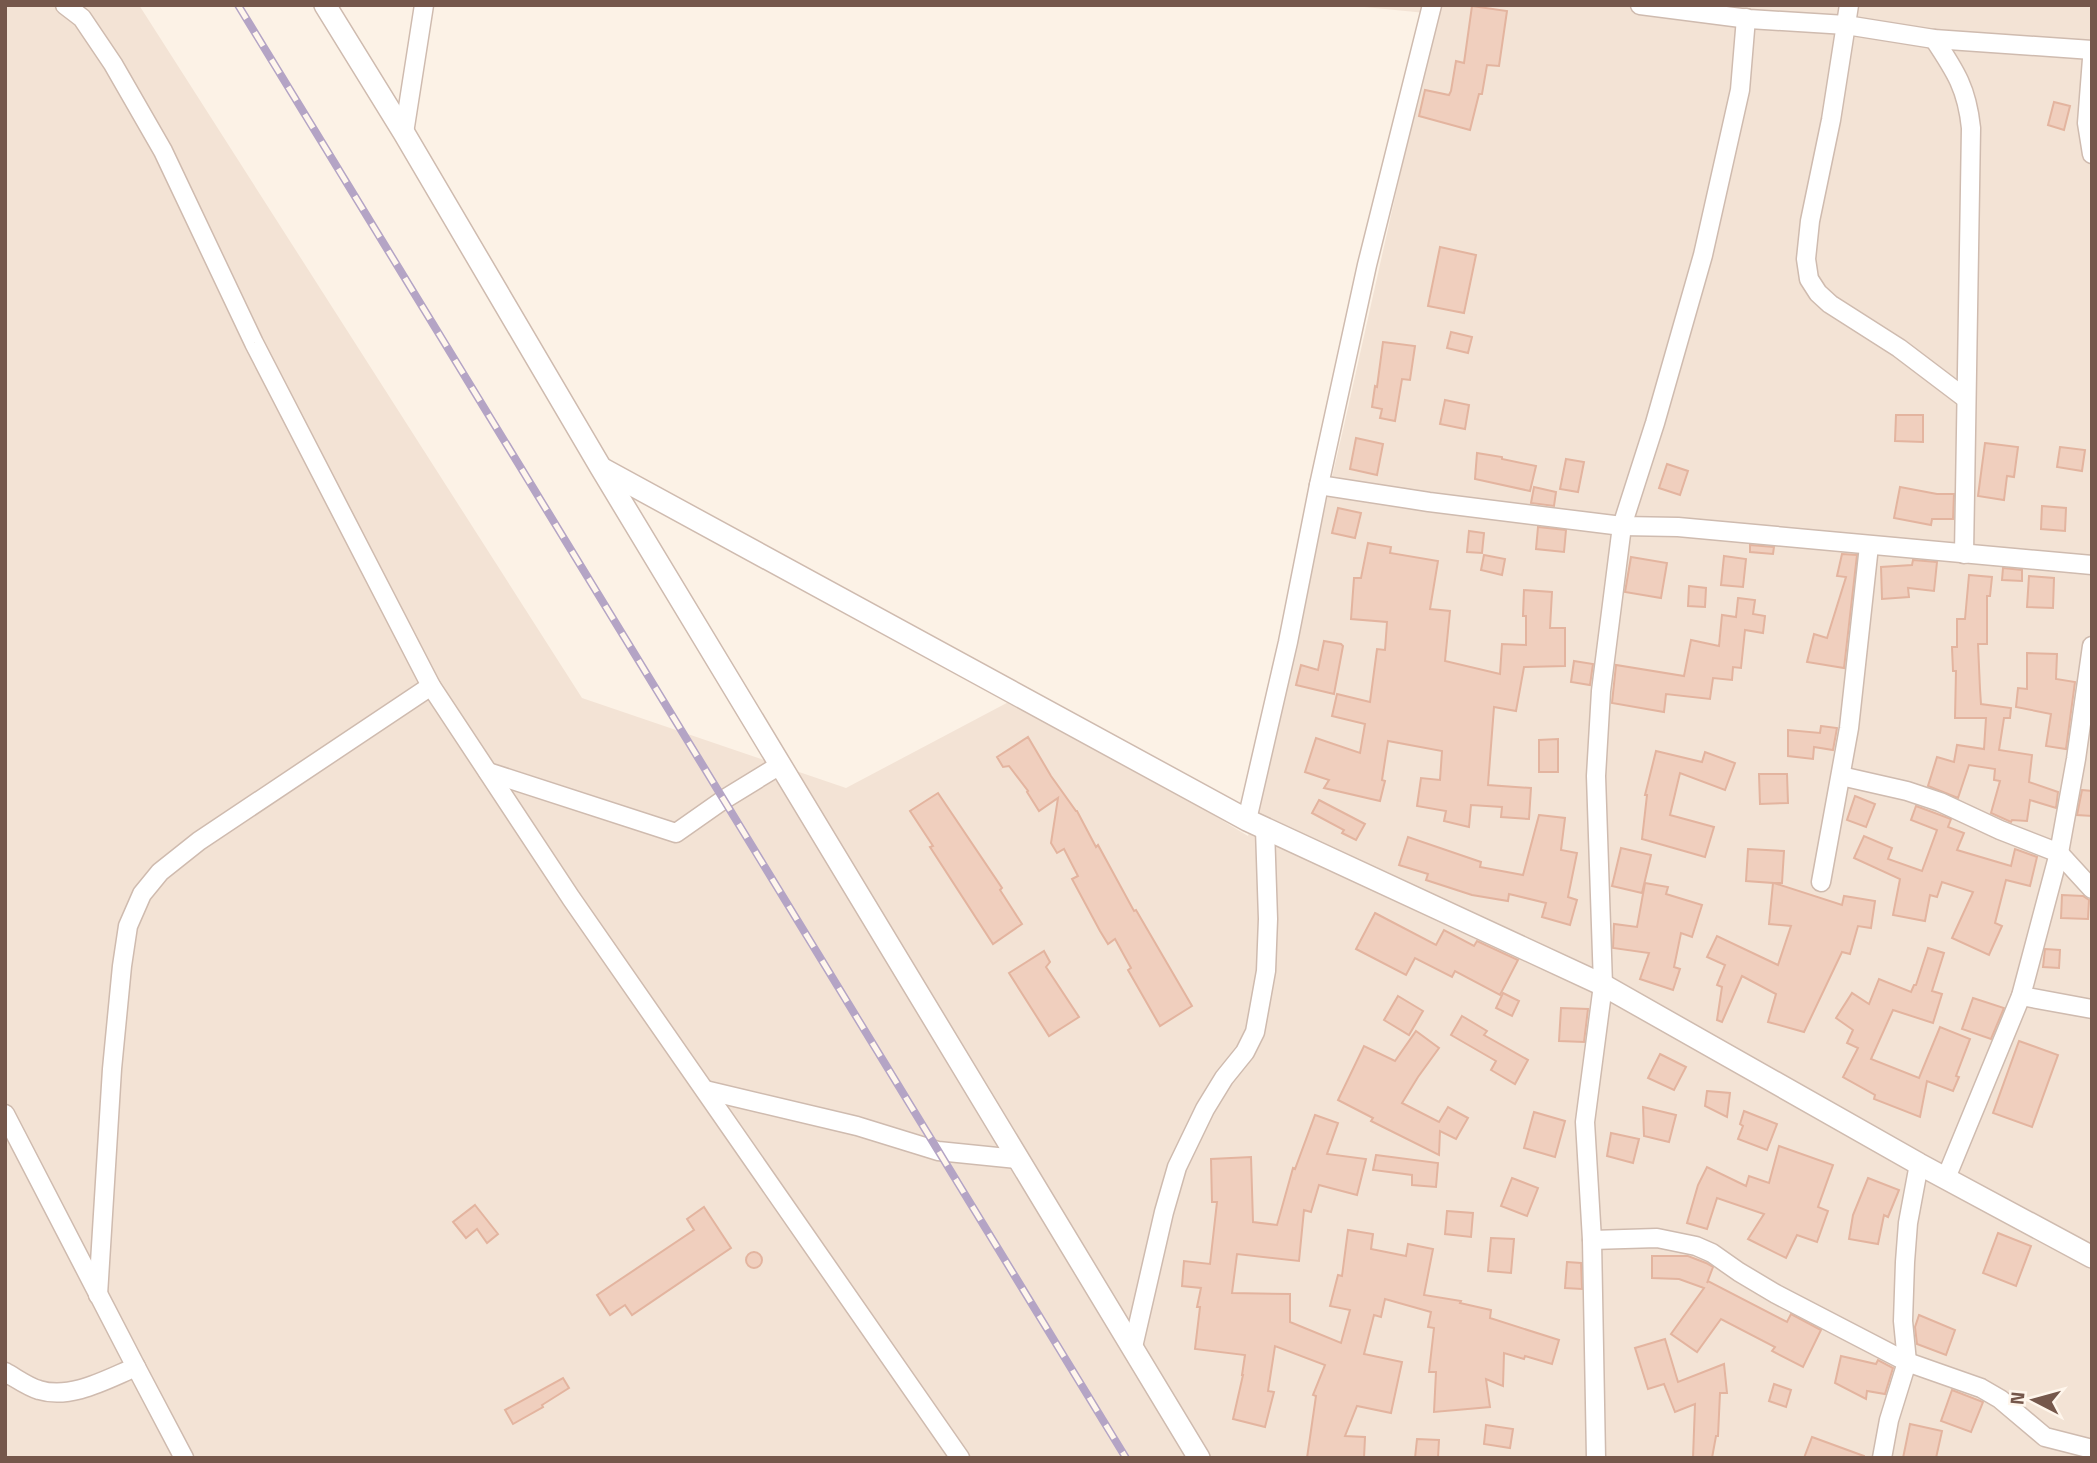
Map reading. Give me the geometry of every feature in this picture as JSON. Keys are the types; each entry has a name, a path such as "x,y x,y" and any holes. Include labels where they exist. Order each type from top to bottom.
{"street":[{"path":"65,5 82,18 90,29 163,151 254,343 432,686 571,898 960,1458"},
{"path":"325,5 601,468 1199,1458"},
{"path":"404,134 424,5"},
{"path":"1133,1347 1177,1167 1205,1109 1224,1078 1245,1052 1255,1032 1266,971 1268,919 1256,824 1319,485 1367,265 1432,5"},
{"path":"1640,5 1746,18 1846,25 1934,39 2092,50"},
{"path":"1849,5 1831,120 1810,220 1807,260 1809,279 1818,293 1830,304 1899,348 1965,398"},
{"path":"1596,1458 1592,1240 1585,1122 1603,985 1597,776 1601,691 1622,526 1655,423 1703,255 1740,90 1746,18"},
{"path":"1934,39 1963,86 1971,128 1964,554"},
{"path":"2092,59 2087,123 2092,154"},
{"path":"601,468 1256,824 1603,985 1919,1164 2092,1257"},
{"path":"1319,485 1622,526 1678,527 2092,565"},
{"path":"1821,882 1849,728 1869,546"},
{"path":"1946,1178 2021,996 2059,853 2092,646"},
{"path":"98,1295 112,1069 122,966 128,926 142,894 160,872 199,841 432,686"},
{"path":"488,772 676,833 780,765"},
{"path":"1841,776 1907,791 1940,802 2000,830 2059,853 2092,889"},
{"path":"2021,996 2092,1009"},
{"path":"705,1090 857,1126 938,1151 1017,1158"},
{"path":"5,1114 184,1458"},
{"path":"1882,1458 1889,1420 1907,1362 1903,1321 1905,1262 1908,1223 1919,1164"},
{"path":"1592,1240 1657,1238 1712,1253 1776,1294 1907,1362 1981,1388 2000,1399 2045,1437 2058,1458"},
{"path":"5,1371 37,1390 57,1393 81,1389 135,1367"},
{"path":"2045,1437 2092,1449"}],"shaded area":[{"path":"5,5 139,5 582,698 846,788 1018,697 1248,836 1436,14 1344,5 2092,5 2092,1458 5,1458"}],"building":[{"path":"1472,6 1507,11 1499,66 1487,65 1482,94 1479,94 1470,130 1419,116 1425,90 1449,95 1451,91 1456,61 1464,63"},
{"path":"2054,102 2070,106 2064,130 2048,125"},
{"path":"1440,247 1476,255 1464,313 1428,306"},
{"path":"1451,332 1472,337 1468,353 1447,348"},
{"path":"1383,342 1415,346 1410,380 1402,379 1395,421 1380,418 1382,409 1372,407"},
{"path":"1445,400 1469,405 1465,429 1440,424"},
{"path":"1896,415 1923,415 1923,442 1895,441"},
{"path":"1356,438 1383,444 1377,475 1350,469"},
{"path":"1985,443 2018,447 2014,477 2007,476 2004,500 1978,496"},
{"path":"2060,447 2085,450 2082,471 2057,467"},
{"path":"1477,453 1536,466 1530,491 1475,479"},
{"path":"1566,459 1584,462 1578,492 1560,489"},
{"path":"1667,464 1688,471 1680,495 1659,488"},
{"path":"1534,487 1556,492 1554,506 1531,503"},
{"path":"1900,487 1937,494 1954,494 1953,519 1932,519 1931,525 1894,518"},
{"path":"2042,506 2066,508 2065,531 2041,529"},
{"path":"1338,508 1361,513 1355,538 1332,533"},
{"path":"1538,527 1566,530 1564,552 1536,549"},
{"path":"1469,531 1484,533 1482,553 1467,552"},
{"path":"1368,543 1391,547 1390,553 1438,561 1430,609 1450,611 1445,661 1500,674 1502,644 1526,645 1524,590 1552,592 1550,628 1565,628 1565,666 1524,667 1516,711 1494,707 1488,785 1531,788 1529,819 1501,817 1502,807 1471,805 1469,827 1444,821 1446,811 1417,806 1421,778 1440,780 1442,751 1388,741 1382,780 1385,781 1380,801 1324,788 1329,780 1305,772 1316,738 1360,753 1365,724 1332,716 1337,694 1370,702 1377,649 1385,650 1387,622 1351,619 1354,578 1361,578"},
{"path":"1750,545 1774,547 1773,554 1750,552"},
{"path":"1842,554 1857,555 1844,668 1807,662 1814,634 1827,638 1846,577 1837,576"},
{"path":"1484,555 1505,559 1502,575 1481,570"},
{"path":"1724,556 1746,559 1743,587 1721,585"},
{"path":"1631,557 1667,563 1661,598 1625,592"},
{"path":"1913,560 1937,562 1934,591 1908,588 1909,597 1882,599 1881,567 1912,565"},
{"path":"2003,568 2022,570 2022,581 2002,580"},
{"path":"1969,575 1992,577 1990,596 1987,596 1987,644 1978,644 1981,704 2011,708 2010,718 2004,718 1999,750 2032,755 2029,782 2058,792 2056,808 2030,800 2027,821 2011,822 1991,813 2000,781 1994,780 1995,769 1969,765 1958,798 1928,786 1937,757 1954,762 1957,745 1984,749 1986,718 1955,718 1956,671 1953,671 1952,647 1957,647 1957,619 1965,619"},
{"path":"2029,576 2054,578 2053,608 2027,607"},
{"path":"1689,586 1706,588 1705,607 1688,606"},
{"path":"1738,598 1755,600 1753,614 1765,616 1763,633 1745,630 1741,668 1733,667 1732,680 1713,678 1710,699 1666,694 1664,712 1612,703 1616,665 1684,676 1691,640 1719,646 1722,615 1736,617"},
{"path":"1324,641 1343,646 1334,694 1296,685 1301,665 1318,670"},
{"path":"2027,653 2057,654 2056,679 2075,682 2066,749 2046,746 2051,714 2016,707 2018,688 2027,689"},
{"path":"1574,661 1593,664 1590,685 1571,682"},
{"path":"1821,726 1837,728 1833,750 1814,747 1813,759 1788,756 1788,730 1820,733"},
{"path":"1028,737 1051,776 1077,811 1096,847 1098,845 1134,911 1136,910 1192,1006 1160,1026 1128,970 1131,968 1115,939 1108,944 1100,931 1072,879 1078,876 1064,849 1057,853 1051,843 1058,798 1039,811 1009,766 1003,767 997,757"},
{"path":"1558,739 1558,772 1539,772 1539,740"},
{"path":"1656,751 1702,762 1705,752 1735,763 1725,790 1680,773 1670,815 1714,827 1705,857 1642,839 1645,795"},
{"path":"1759,774 1787,774 1788,803 1760,804"},
{"path":"2082,790 2092,791 2092,816 2077,815"},
{"path":"938,793 1002,888 1000,890 1022,924 993,944 910,811"},
{"path":"1855,796 1875,804 1866,827 1847,820"},
{"path":"1319,800 1365,824 1356,840 1342,833 1344,830 1312,813"},
{"path":"1916,806 1951,819 1948,827 1964,833 1957,850 2011,866 2015,849 2037,857 2030,886 2006,880 1995,923 2002,926 1989,955 1952,938 1973,892 1942,882 1937,897 1930,895 1925,921 1893,915 1900,879 1854,858 1864,836 1892,848 1888,859 1922,871 1937,830 1911,820"},
{"path":"1539,815 1565,818 1561,850 1577,853 1568,897 1577,900 1570,925 1542,917 1546,903 1509,894 1508,901 1472,895 1426,880 1428,874 1399,865 1408,837 1481,862 1480,867 1523,875"},
{"path":"1621,848 1651,855 1642,893 1612,886"},
{"path":"1748,849 1784,851 1782,883 1774,883 1842,905 1844,896 1875,901 1871,928 1858,926 1850,954 1842,952 1804,1032 1768,1022 1776,994 1742,976 1722,1022 1717,1020 1722,987 1717,985 1725,965 1707,957 1717,936 1778,965 1791,926 1769,924 1773,883 1746,881"},
{"path":"1645,883 1668,887 1666,894 1702,905 1692,937 1681,933 1674,967 1680,969 1673,990 1640,979 1649,953 1613,948 1614,924 1637,927"},
{"path":"2062,895 2083,896 2089,900 2088,919 2061,918"},
{"path":"1375,913 1436,945 1444,930 1474,946 1477,941 1518,960 1500,995 1455,971 1452,977 1415,958 1406,975 1356,949"},
{"path":"1928,948 1944,953 1932,991 1942,994 1933,1023 1893,1010 1871,1059 1919,1078 1940,1027 1970,1039 1953,1091 1927,1081 1920,1117 1874,1099 1875,1095 1843,1077 1858,1048 1847,1043 1853,1030 1836,1018 1852,993 1869,1004 1879,979 1911,992 1916,985"},
{"path":"2045,949 2060,950 2059,968 2043,967"},
{"path":"1044,951 1050,962 1046,967 1079,1017 1049,1036 1009,973"},
{"path":"1503,993 1519,1001 1512,1016 1496,1008"},
{"path":"1398,996 1423,1011 1409,1035 1384,1020"},
{"path":"1973,998 2004,1008 1991,1039 1962,1029"},
{"path":"1561,1008 1588,1009 1584,1042 1559,1041"},
{"path":"1462,1016 1487,1031 1484,1035 1528,1060 1515,1084 1491,1070 1496,1061 1451,1035"},
{"path":"1416,1031 1439,1048 1402,1103 1439,1122 1448,1107 1468,1118 1456,1139 1440,1131 1439,1155 1371,1121 1373,1118 1338,1100 1364,1046 1395,1061"},
{"path":"2019,1041 2058,1055 2032,1127 1993,1113"},
{"path":"1660,1054 1686,1067 1674,1090 1648,1078"},
{"path":"1707,1091 1730,1093 1727,1117 1705,1106"},
{"path":"1643,1107 1676,1115 1669,1142 1644,1136"},
{"path":"1744,1111 1777,1124 1767,1150 1738,1139 1743,1126 1740,1124"},
{"path":"1534,1112 1565,1121 1555,1157 1524,1148"},
{"path":"1315,1115 1338,1123 1327,1154 1366,1159 1357,1195 1319,1185 1311,1212 1304,1210 1299,1261 1237,1254 1232,1293 1290,1294 1290,1322 1341,1343 1350,1310 1330,1306 1338,1275 1342,1276 1348,1230 1373,1234 1371,1249 1406,1256 1408,1244 1433,1249 1424,1295 1461,1301 1460,1303 1491,1310 1490,1318 1559,1340 1552,1364 1504,1353 1503,1386 1486,1379 1490,1407 1434,1412 1436,1372 1429,1372 1434,1328 1428,1327 1431,1312 1385,1299 1381,1317 1374,1315 1364,1354 1402,1362 1391,1413 1357,1406 1345,1436 1365,1437 1364,1458 1307,1458 1316,1396 1313,1395 1325,1365 1275,1346 1268,1391 1274,1392 1265,1427 1233,1419 1245,1355 1195,1349 1200,1307 1197,1307 1201,1288 1182,1286 1184,1261 1210,1264 1217,1202 1212,1202 1211,1159 1251,1157 1253,1222 1277,1225 1293,1168 1295,1169"},
{"path":"1611,1133 1639,1139 1633,1163 1607,1156"},
{"path":"1779,1146 1833,1165 1818,1207 1828,1211 1817,1242 1797,1235 1786,1258 1748,1239 1764,1214 1717,1198 1707,1229 1687,1223 1698,1185 1707,1167 1746,1186 1749,1176 1769,1183"},
{"path":"1376,1155 1438,1163 1436,1187 1412,1185 1412,1175 1373,1170"},
{"path":"1512,1178 1538,1188 1527,1216 1501,1206"},
{"path":"1868,1178 1899,1190 1888,1217 1884,1215 1878,1244 1849,1239 1853,1215"},
{"path":"475,1205 498,1234 487,1243 477,1229 466,1238 453,1222"},
{"path":"704,1207 731,1248 632,1315 625,1305 610,1315 597,1295 694,1230 687,1219"},
{"path":"1447,1211 1473,1213 1471,1237 1445,1234"},
{"path":"1998,1233 2031,1246 2016,1286 1983,1273"},
{"path":"1491,1238 1514,1239 1511,1273 1488,1271"},
{"path":"751,1252 757,1252 762,1260 760,1266 751,1268 746,1263 746,1257"},
{"path":"1652,1256 1688,1256 1706,1263 1713,1267 1707,1283 1708,1281 1787,1322 1791,1314 1821,1330 1803,1367 1772,1351 1775,1347 1721,1319 1697,1352 1671,1334 1704,1288 1679,1279 1652,1278"},
{"path":"1567,1262 1581,1263 1582,1289 1565,1288"},
{"path":"1919,1315 1955,1330 1946,1355 1917,1344 1915,1327"},
{"path":"1665,1339 1678,1382 1724,1364 1727,1393 1720,1393 1718,1436 1712,1458 1693,1458 1695,1404 1675,1412 1664,1384 1648,1389 1635,1348"},
{"path":"1841,1356 1876,1364 1878,1360 1893,1368 1885,1394 1867,1391 1866,1399 1835,1383"},
{"path":"563,1378 569,1388 513,1424 505,1410"},
{"path":"1774,1384 1791,1390 1786,1407 1769,1401"},
{"path":"1952,1390 1983,1402 1971,1432 1941,1421"},
{"path":"1910,1424 1942,1431 1936,1458 1903,1458"},
{"path":"1486,1425 1513,1429 1510,1448 1484,1444"},
{"path":"1812,1437 1864,1456 1864,1458 1804,1458"},
{"path":"1417,1439 1439,1440 1438,1458 1415,1458"}],"railway":[{"path":"238,5 1126,1458"}]}
